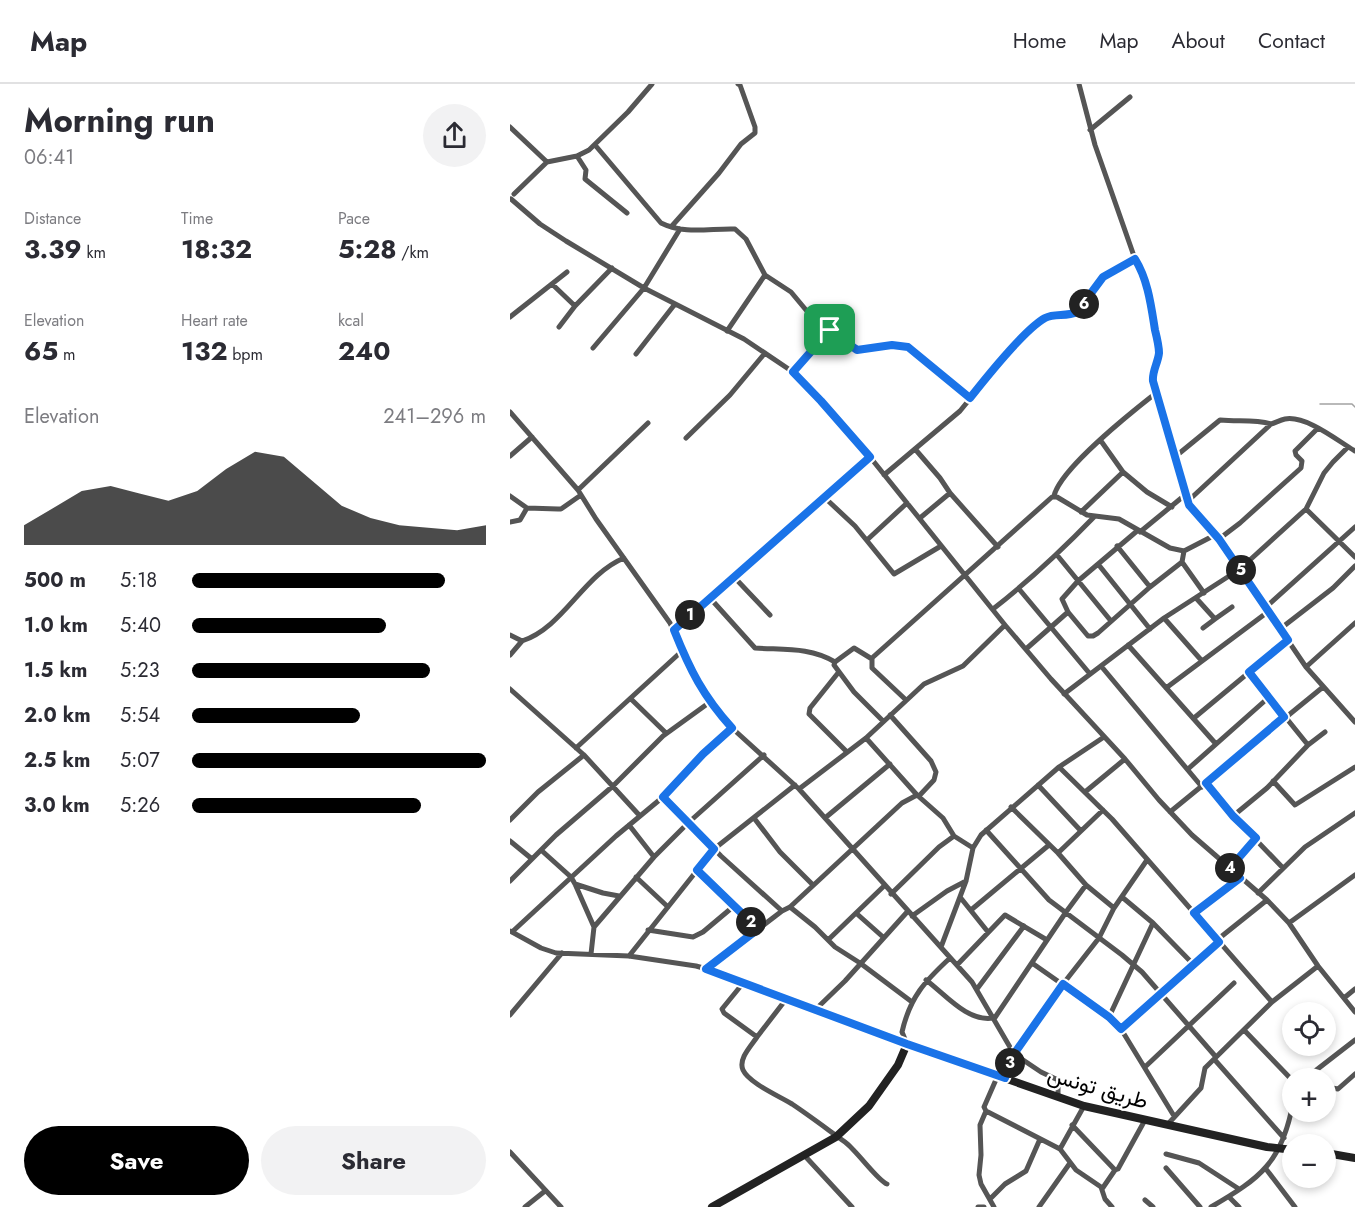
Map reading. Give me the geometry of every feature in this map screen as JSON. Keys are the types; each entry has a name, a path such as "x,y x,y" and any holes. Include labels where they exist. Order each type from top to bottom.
{"main road":[{"name":"طريق تونس","path":"907,1044 1084,1106 1280,1149"},
{"path":"712,1207 837,1137 869,1106 898,1065 907,1044"},
{"path":"1336,1155 1355,1158"}],"street":[{"path":"512,198 547,162 577,156 595,145 652,84"},
{"path":"671,227 719,173 741,144 755,133 755,127 738,84"},
{"path":"1079,84 1090,130 1135,259 1146,283 1158,341 1159,357 1153,374 1156,393 1187,498 1198,517 1217,537 1240,569 1306,667 1355,722"},
{"path":"1090,130 1130,97"},
{"path":"510,127 547,162"},
{"path":"595,145 657,220 680,229 735,229 746,239 765,275 797,298 807,312 857,350 892,345 908,347 970,398"},
{"path":"577,156 586,170 585,179 627,213"},
{"path":"512,186 512,198 540,224 644,288 728,331 793,372 870,457 1005,625 1064,694 1125,759 1170,812 1192,835 1289,922 1318,966 1354,1010"},
{"path":"593,348 644,288 680,229"},
{"path":"884,475 960,411 1022,339 1043,319 1054,315 1072,315 1077,312 1103,277 1135,259"},
{"path":"559,327 575,306 612,268"},
{"path":"510,317 567,272"},
{"path":"728,331 765,275"},
{"path":"552,284 575,306"},
{"path":"636,354 675,304"},
{"path":"793,372 830,330"},
{"path":"686,438 730,395 765,353"},
{"path":"906,700 872,668 872,659 888,642 966,576 1054,496 1056,488 1066,474 1117,424 1156,393"},
{"path":"510,412 580,492 674,630 697,683 710,702 732,728 797,787 957,965 977,989 1014,1054 1041,1072 1059,1080 1058,1097"},
{"path":"1176,456 1220,420 1232,422 1251,419 1271,424"},
{"path":"1184,551 1182,562 1150,586 1093,636 1088,636 1068,612 1062,599 1078,581 1117,546 1187,498 1271,424 1293,419 1318,428 1355,452"},
{"path":"510,496 527,508 561,509 648,423"},
{"path":"1054,496 1081,512 1094,517 1119,519 1170,548 1184,551 1217,537 1240,523 1301,468 1302,461 1295,451 1318,428"},
{"path":"510,456 532,437"},
{"path":"1101,441 1123,472 1147,492 1172,507"},
{"path":"1064,694 1164,618 1240,569 1306,509 1324,473 1348,447"},
{"path":"915,449 998,547"},
{"path":"674,630 870,457"},
{"path":"1081,512 1123,472"},
{"path":"920,518 950,493"},
{"path":"824,497 867,540 894,574 941,546"},
{"path":"867,540 907,503"},
{"path":"510,522 520,520 527,508"},
{"path":"1306,509 1355,557"},
{"path":"993,609 1057,555 1094,517"},
{"path":"1166,688 1268,609 1355,527"},
{"path":"1117,546 1150,586"},
{"path":"1057,555 1111,621"},
{"path":"510,655 522,641 535,636 560,614 604,569 624,558"},
{"path":"1182,562 1204,593"},
{"path":"1098,564 1150,628"},
{"path":"1280,629 1333,588 1355,566"},
{"path":"734,577 770,615"},
{"path":"1019,589 1090,674"},
{"path":"710,598 755,648 800,649 821,653 835,662"},
{"path":"1196,598 1215,619"},
{"path":"1203,628 1232,607"},
{"path":"1026,649 1068,612"},
{"path":"1164,618 1202,662"},
{"path":"1306,667 1355,623"},
{"path":"629,956 714,849 866,738 924,684 963,666 1005,625"},
{"path":"510,635 522,641"},
{"path":"1194,718 1288,640"},
{"path":"1128,645 1216,744"},
{"path":"872,659 854,648 835,662 834,667 883,721"},
{"path":"576,748 682,651"},
{"path":"1101,666 1188,769 1283,868"},
{"path":"1249,672 1308,745"},
{"path":"838,673 810,708 809,714 848,752"},
{"path":"1170,812 1323,687"},
{"path":"510,690 584,755 640,816"},
{"path":"1188,769 1268,698"},
{"path":"631,699 666,733"},
{"path":"510,881 613,786 666,733 710,702"},
{"path":"706,969 790,907 902,803 918,795 934,780 936,772 931,761 890,715"},
{"path":"732,728 703,754 663,797 511,932 541,948 562,953 629,956 706,969 907,1044"},
{"path":"1233,816 1274,781 1308,745 1325,732"},
{"path":"941,947 966,881 973,848 986,830 1059,767 1104,737"},
{"path":"866,738 918,795 943,818 954,836 973,848"},
{"path":"510,820 538,792 584,755"},
{"path":"594,927 654,856 764,755"},
{"path":"1085,792 1125,759"},
{"path":"825,818 890,764"},
{"path":"1059,767 1103,810 1272,1002"},
{"path":"1274,781 1295,805 1355,767"},
{"path":"1038,785 1081,831"},
{"path":"663,797 714,849 782,911"},
{"path":"1011,807 1058,853 1086,885 1114,908"},
{"path":"1058,853 1103,810"},
{"path":"1258,893 1305,847 1355,813"},
{"path":"754,818 786,858 813,885"},
{"path":"629,825 654,856"},
{"path":"986,830 1043,894 1132,964 1161,994 1282,1136"},
{"path":"891,894 939,847 954,836"},
{"path":"1230,868 1256,838"},
{"path":"510,841 532,859"},
{"path":"970,910 1049,845"},
{"path":"541,850 571,878 574,884 594,927 591,954"},
{"path":"994,1207 981,1184 979,1175 980,1125 986,1111 984,1107 1014,1054 1063,984 1099,938 1114,908 1147,860"},
{"path":"697,870 758,929"},
{"path":"1289,922 1355,875"},
{"path":"636,877 668,907"},
{"path":"1194,913 1240,878"},
{"path":"816,1009 883,937 910,913 966,881"},
{"path":"574,884 619,896"},
{"path":"994,1019 1086,885"},
{"path":"828,940 884,886"},
{"path":"960,897 988,932"},
{"path":"1122,897 1153,923 1194,965"},
{"path":"1121,1029 1267,900"},
{"path":"648,930 695,936 734,906"},
{"path":"790,907 828,940 912,1002"},
{"path":"856,913 883,937"},
{"path":"957,965 1005,915 1047,940"},
{"path":"1109,1017 1153,923"},
{"path":"977,989 1024,926"},
{"path":"510,1015 562,953"},
{"path":"907,1044 902,1032 912,1002 926,980 950,958"},
{"path":"1032,963 1109,1017 1121,1029 1174,1116"},
{"path":"1168,1124 1201,1088 1203,1072 1215,1058 1272,1002 1318,966"},
{"path":"926,980 972,1016 994,1019"},
{"path":"744,982 723,1006 722,1011 757,1037"},
{"path":"1145,1067 1234,983"},
{"path":"1344,998 1355,990"},
{"path":"787,998 743,1058 741,1063 744,1072 857,1152 878,1180 887,1184"},
{"path":"1244,1030 1282,1070"},
{"path":"1320,1068 1355,1040"},
{"path":"1336,1089 1355,1074"},
{"path":"1059,1149 1084,1106"},
{"path":"986,1111 1059,1149 1082,1176 1102,1189 1105,1199 1112,1207"},
{"path":"1102,1189 1118,1169 1145,1120"},
{"path":"1072,1125 1115,1170"},
{"path":"990,1199 1005,1184 1026,1171 1040,1139"},
{"path":"1211,1207 1256,1178 1266,1169 1282,1144"},
{"path":"510,1152 561,1207"},
{"path":"1166,1154 1199,1163 1239,1189"},
{"path":"804,1155 852,1207"},
{"path":"1039,1207 1070,1163"},
{"path":"1166,1168 1200,1207"},
{"path":"1266,1169 1295,1207"},
{"path":"525,1207 545,1191"},
{"path":"1229,1197 1239,1207"},
{"path":"1145,1200 1153,1207"},
{"path":"978,1207 984,1207"}],"waterway":[{"path":"1320,404 1352,404 1355,407"}],"route":[{"path":"1135,259 1146,283 1158,341 1159,357 1153,381 1189,505 1219,539 1288,640 1249,672 1284,717 1206,783 1233,816 1256,838 1230,868 1240,878 1194,913 1219,942 1121,1029 1109,1017 1063,984 1014,1054 1005,1078 706,969 758,929 697,870 714,849 663,797 703,754 732,728 697,683 674,630 870,457 793,372 830,330 857,350 892,345 908,347 970,398 1022,339 1043,319 1054,315 1072,315 1077,312 1103,277 1135,259"}]}
